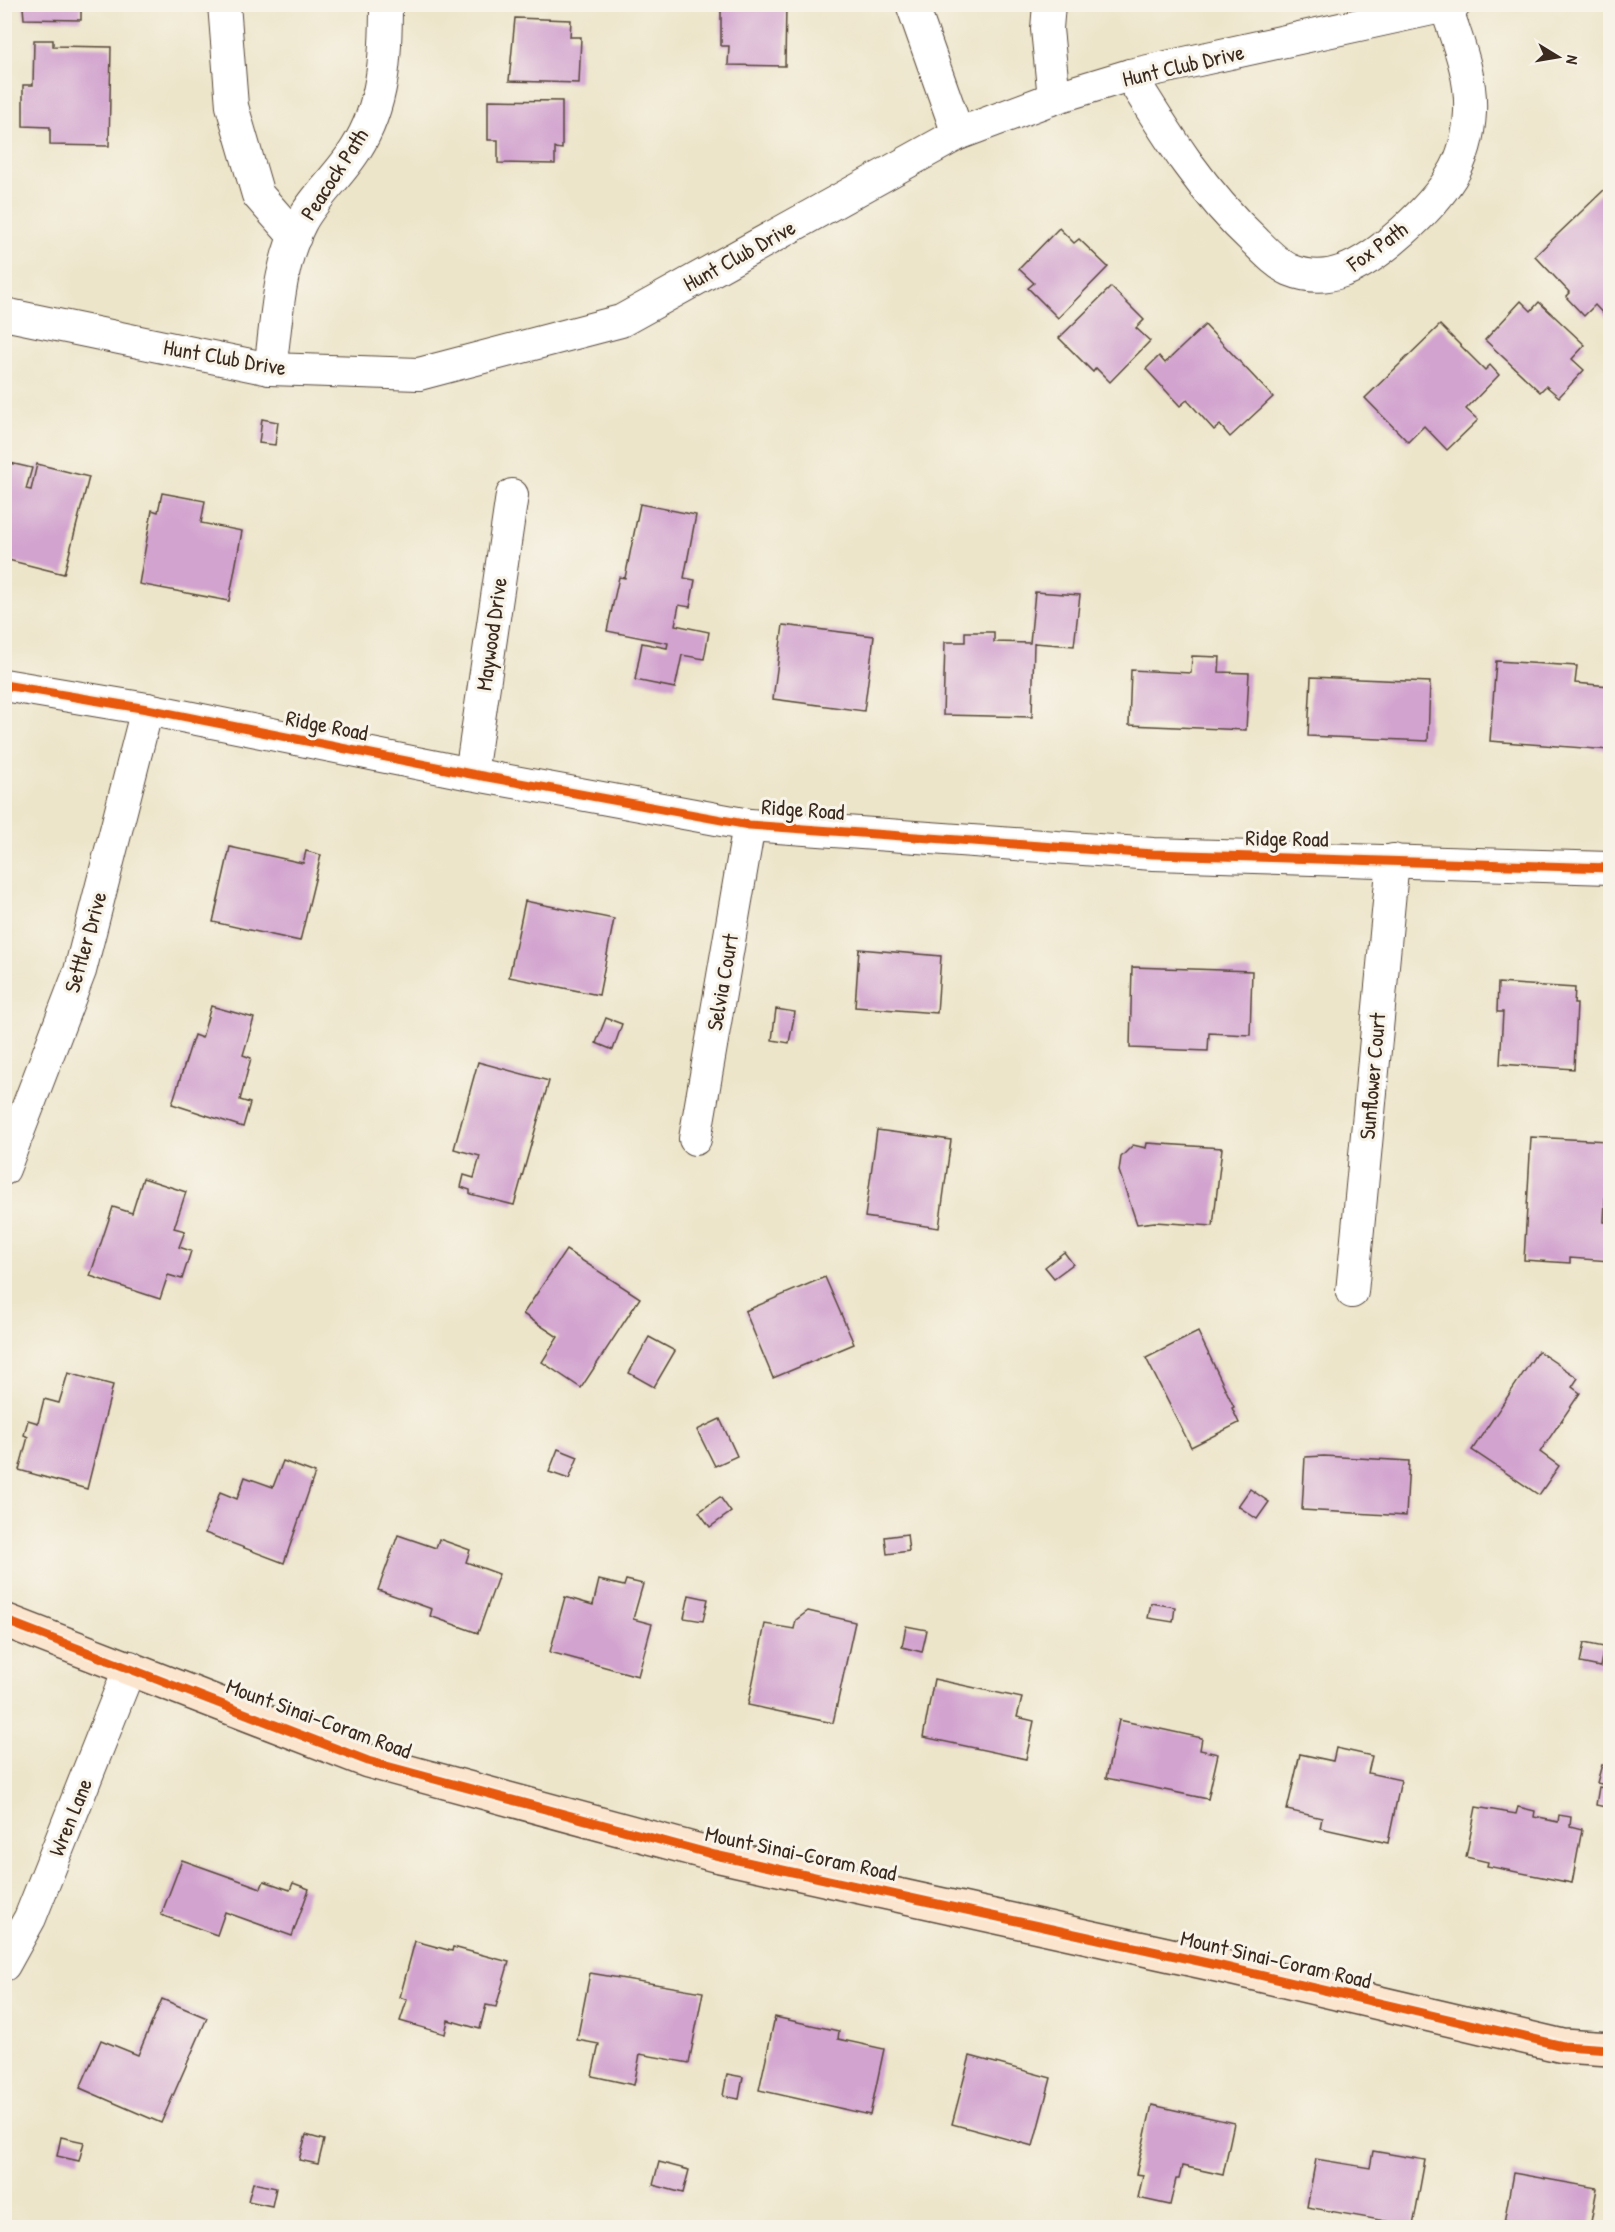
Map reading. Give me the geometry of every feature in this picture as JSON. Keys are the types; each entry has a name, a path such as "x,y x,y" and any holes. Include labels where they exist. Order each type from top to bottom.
{"main road":[{"name":"Mount Sinai-Coram Road","path":"4,1620 368,1761 715,1855 1210,1963 1563,2046 1611,2049"}],"street":[{"name":"Peacock Path","path":"224,4 232,106 258,195 295,237"},
{"name":"Peacock Path","path":"270,369 283,270 295,237 302,221 356,149 378,100 387,51 386,4"},
{"path":"912,4 958,134"},
{"path":"1048,4 1047,29 1054,98"},
{"name":"Hunt Club Drive","path":"4,314 270,369 419,374 621,321 958,134 1054,98 1130,75 1450,6"},
{"name":"Fox Path","path":"1130,75 1181,157 1222,210 1264,251 1288,269 1310,277 1342,272 1369,257 1428,206 1452,176 1465,146 1470,112 1468,74 1450,6"},
{"name":"Maywood Drive","path":"471,774 512,495"},
{"name":"Ridge Road","path":"4,685 147,709 471,774 749,825 1153,854 1611,868"},
{"name":"Settler Drive","path":"4,1169 80,971 147,709"},
{"name":"Selvia Court","path":"695,1139 749,825"},
{"name":"Sunflower Court","path":"1352,1292 1393,860"},
{"name":"Wren Lane","path":"4,1965 30,1918 130,1667"}],"building":[{"path":"19,4 81,4 81,20 24,19 23,7 19,7"},
{"path":"711,4 786,4 785,66 728,65 729,46 721,46 721,8 711,7"},
{"path":"515,18 571,20 570,37 581,37 579,83 509,81"},
{"path":"34,40 53,40 53,46 111,47 109,146 50,145 50,127 23,126 23,85 33,85"},
{"path":"488,100 562,101 562,149 555,148 555,164 498,163 498,140 488,140"},
{"path":"1606,188 1610,193 1610,321 1595,305 1584,316 1566,297 1570,293 1535,256"},
{"path":"1059,228 1074,243 1079,239 1108,267 1058,318 1028,288 1034,283 1019,269"},
{"path":"1111,287 1144,320 1136,328 1150,341 1110,382 1096,368 1093,372 1059,338"},
{"path":"1521,301 1531,311 1539,302 1585,345 1572,359 1584,370 1559,397 1546,386 1540,392 1485,340"},
{"path":"1205,325 1273,397 1230,437 1220,425 1214,430 1187,400 1180,406 1146,369 1159,356 1165,363"},
{"path":"1440,325 1485,370 1490,365 1499,375 1466,409 1478,420 1447,450 1424,426 1408,442 1365,398"},
{"path":"262,419 278,422 275,445 259,443"},
{"path":"10,463 32,468 26,489 31,490 37,464 89,477 64,574 4,559 4,484"},
{"path":"162,493 205,501 201,523 242,531 229,601 139,584 152,510 158,512"},
{"path":"640,504 696,515 684,578 695,580 690,607 679,605 675,625 709,632 704,659 682,655 675,688 635,680 642,643 667,648 668,643 607,631 619,577 625,578"},
{"path":"1035,592 1080,595 1074,646 1034,643 1032,717 943,715 945,642 965,642 965,632 994,632 994,642 1030,643"},
{"path":"783,625 874,636 864,711 773,699"},
{"path":"1192,656 1220,657 1219,672 1249,673 1246,730 1129,725 1131,670 1191,673"},
{"path":"1496,661 1577,666 1575,683 1610,686 1610,750 1490,741"},
{"path":"1311,677 1430,682 1428,741 1308,736"},
{"path":"230,847 303,863 306,851 321,855 300,941 213,922"},
{"path":"525,901 614,919 599,995 509,977"},
{"path":"859,949 941,956 937,1013 855,1007"},
{"path":"1132,967 1252,971 1250,1035 1209,1033 1208,1051 1130,1048"},
{"path":"1498,983 1575,988 1574,1004 1577,1004 1574,1069 1500,1064 1503,1012 1497,1012"},
{"path":"211,1006 254,1018 243,1055 251,1058 240,1100 250,1103 243,1127 172,1104 194,1035 202,1038"},
{"path":"776,1009 795,1012 789,1043 772,1040"},
{"path":"606,1018 622,1024 613,1050 596,1043"},
{"path":"478,1062 549,1081 514,1205 470,1194 470,1190 461,1187 464,1175 474,1178 480,1156 454,1149"},
{"path":"877,1130 951,1140 939,1228 865,1217"},
{"path":"1531,1137 1608,1141 1604,1222 1610,1222 1610,1261 1570,1258 1570,1263 1524,1260"},
{"path":"1147,1143 1222,1148 1213,1226 1155,1222 1137,1224 1119,1171 1121,1157 1133,1145 1146,1148"},
{"path":"143,1178 186,1192 174,1228 185,1231 179,1247 191,1251 182,1279 168,1275 160,1299 90,1276 113,1207 132,1213"},
{"path":"566,1250 640,1298 581,1388 542,1362 558,1337 523,1314"},
{"path":"1064,1252 1073,1264 1054,1278 1045,1267"},
{"path":"825,1277 854,1344 773,1378 745,1311"},
{"path":"1198,1332 1234,1407 1232,1408 1239,1423 1191,1447 1146,1358"},
{"path":"649,1337 675,1351 654,1387 629,1373"},
{"path":"1538,1351 1578,1378 1572,1387 1580,1393 1540,1452 1559,1466 1539,1495 1472,1450"},
{"path":"68,1373 113,1385 87,1489 19,1470 28,1437 24,1435 28,1420 38,1423 44,1399 59,1403"},
{"path":"720,1419 737,1456 715,1466 697,1430"},
{"path":"558,1449 578,1457 569,1479 549,1472"},
{"path":"1305,1457 1409,1461 1406,1516 1302,1510"},
{"path":"283,1461 315,1473 284,1563 205,1533 220,1492 237,1499 245,1477 273,1487"},
{"path":"1250,1489 1269,1502 1257,1519 1238,1506"},
{"path":"720,1497 731,1512 710,1527 699,1512"},
{"path":"907,1534 909,1551 887,1554 885,1537"},
{"path":"398,1535 436,1548 439,1539 470,1550 466,1562 499,1574 478,1633 430,1616 432,1609 378,1590"},
{"path":"599,1580 624,1586 626,1580 643,1584 633,1619 652,1624 638,1676 550,1652 565,1597 593,1605"},
{"path":"689,1595 708,1599 703,1621 684,1618"},
{"path":"1151,1603 1175,1607 1173,1622 1148,1618"},
{"path":"808,1611 855,1622 833,1723 748,1705 765,1624 794,1629 796,1620"},
{"path":"906,1626 927,1630 922,1652 902,1647"},
{"path":"1584,1643 1604,1647 1600,1667 1580,1663"},
{"path":"934,1679 1022,1698 1017,1717 1034,1721 1026,1759 923,1737"},
{"path":"1119,1720 1202,1738 1200,1750 1218,1754 1208,1799 1106,1778"},
{"path":"1336,1748 1372,1756 1368,1773 1401,1780 1388,1843 1320,1828 1322,1818 1287,1810 1300,1754 1333,1761"},
{"path":"1602,1764 1610,1766 1610,1786 1597,1783"},
{"path":"1599,1787 1610,1789 1610,1808 1596,1805"},
{"path":"1476,1807 1516,1814 1518,1807 1535,1811 1534,1817 1558,1822 1559,1815 1571,1817 1570,1826 1582,1829 1572,1883 1487,1866 1488,1862 1466,1857"},
{"path":"182,1860 261,1888 264,1881 290,1890 293,1883 309,1889 292,1936 225,1912 217,1935 161,1915"},
{"path":"415,1941 452,1951 453,1947 509,1962 496,2007 486,2005 480,2029 448,2020 445,2034 400,2021 407,2000 400,1997"},
{"path":"590,1973 703,1992 689,2063 640,2054 634,2085 592,2076 599,2044 577,2040"},
{"path":"162,1999 207,2018 161,2123 80,2088 101,2040 138,2055"},
{"path":"775,2017 839,2031 838,2039 884,2049 870,2115 759,2090"},
{"path":"970,2056 1051,2078 1033,2146 952,2124"},
{"path":"727,2074 743,2077 739,2099 723,2096"},
{"path":"1152,2105 1234,2123 1223,2175 1182,2166 1179,2179 1176,2179 1170,2205 1138,2198 1143,2175 1136,2174"},
{"path":"306,2135 324,2140 318,2164 299,2160"},
{"path":"61,2137 84,2142 79,2161 57,2156"},
{"path":"1373,2151 1425,2160 1413,2226 1307,2207 1316,2159 1370,2168"},
{"path":"659,2162 689,2170 683,2193 653,2185"},
{"path":"1513,2173 1597,2188 1590,2228 1503,2228"},
{"path":"253,2183 276,2188 272,2206 248,2201"}],"cycle path":[{"path":"4,685 147,709 471,774 749,825 1153,854 1610,868"},
{"path":"4,1620 368,1761 715,1855 1221,1966 1563,2046 1610,2049"}]}
